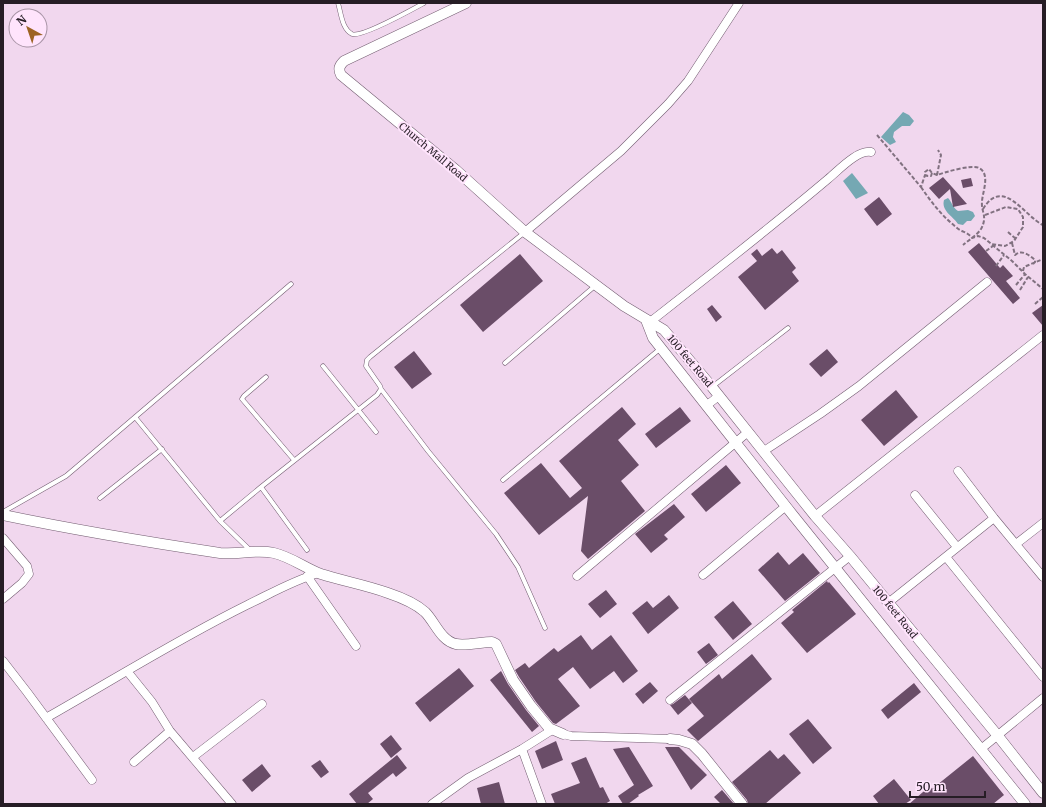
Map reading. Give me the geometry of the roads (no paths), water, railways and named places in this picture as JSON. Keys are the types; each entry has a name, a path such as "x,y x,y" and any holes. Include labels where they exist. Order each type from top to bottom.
{"street":[{"name":"Church Mall Road","path":"466,3 349,58 341,64 339,70 341,75 456,170 525,232 596,285 648,321"},
{"path":"525,232 621,151 668,104 688,81 739,3"},
{"path":"648,321 798,204 850,160 862,152 871,152"},
{"path":"764,451 859,386 987,282"},
{"name":"100 feet Road","path":"648,321 653,338 835,568 1025,804"},
{"name":"100 feet Road","path":"648,321 664,330 712,387 815,516 850,556 914,636 998,736 1043,794"},
{"path":"815,516 1042,336"},
{"path":"706,405 719,396"},
{"path":"577,576 748,432"},
{"path":"958,471 994,518 1043,577"},
{"path":"915,494 957,548"},
{"path":"703,575 786,506"},
{"path":"3,515 63,528 231,554 252,551 272,553 281,555 319,573 387,593 412,604 425,612 445,637 453,643 495,643 500,650 513,680 531,706 552,730 571,736 670,739 687,742 692,744 702,754 742,804"},
{"path":"888,603 994,518"},
{"path":"1016,544 1043,523"},
{"path":"3,538 27,566 29,574 22,583 3,599"},
{"path":"670,700 850,556"},
{"path":"946,557 1043,677"},
{"path":"46,718 127,670 229,614 307,576 319,573"},
{"path":"307,576 356,646"},
{"path":"899,648 914,636"},
{"path":"3,662 92,780"},
{"path":"127,670 152,702 170,731 232,804"},
{"path":"981,748 998,736 1043,698"},
{"path":"193,757 262,704"},
{"path":"432,804 468,778 522,749 552,730"},
{"path":"134,762 170,731"},
{"path":"522,749 542,804"}],"lane":[{"path":"338,3 344,25 353,34 358,34 380,25 424,3"},
{"path":"525,232 370,357 367,360 366,369 428,451 496,534 518,567 545,628"},
{"path":"3,512 66,476 291,284"},
{"path":"505,363 596,285"},
{"path":"712,387 788,328"},
{"path":"503,480 661,347"},
{"path":"323,366 376,432"},
{"path":"266,377 242,399 294,460"},
{"path":"220,521 260,487 377,395 381,389"},
{"path":"135,417 220,521 252,551"},
{"path":"100,498 162,449"},
{"path":"260,487 307,550"}],"water":[{"path":"903,112 909,115 914,121 910,126 902,126 894,132 893,137 896,142 890,145 881,137"},
{"path":"852,173 868,193 856,199 843,181"},
{"path":"948,198 954,208 958,211 968,210 973,212 975,216 971,221 967,221 963,225 958,224 944,207 944,200"}]}
